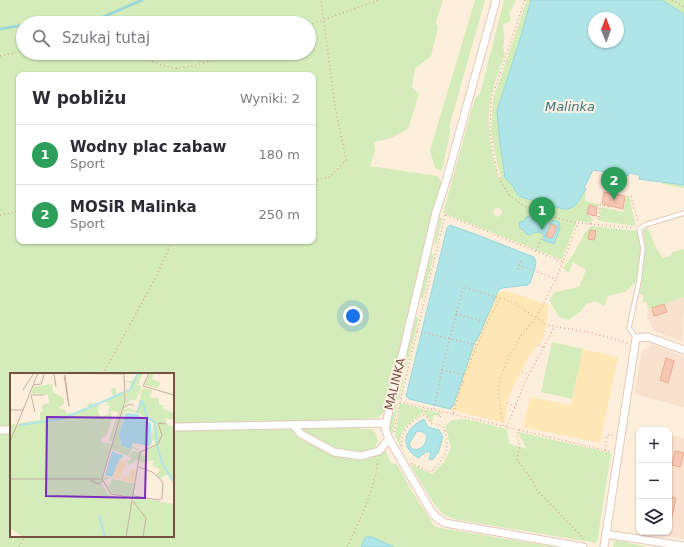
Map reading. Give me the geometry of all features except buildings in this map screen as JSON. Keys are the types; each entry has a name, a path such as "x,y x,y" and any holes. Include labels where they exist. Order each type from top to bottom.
{"street":[{"name":"MALINKA","path":"174,428 386,423 436,212 447,178 496,0"},
{"path":"604,547 636,338 648,337 684,350"},
{"path":"386,423 385,428 389,439 431,511 436,517 445,523 585,545"},
{"path":"292,425 301,434 334,452 361,456 379,451 389,439"},
{"path":"606,534 684,546"}],"lane":[{"path":"636,338 629,328 639,281 643,248 639,229 645,225 684,213"}],"path":[{"path":"316,179 330,177 346,160 335,106 321,0"},
{"path":"316,22 379,0"},
{"path":"525,0 492,100 490,132 500,182 510,196 524,206 557,218 578,223 639,229 631,196"},
{"path":"672,0 684,7"},
{"path":"0,56 16,53"},
{"path":"150,60 177,68 211,60"},
{"path":"598,224 600,205 610,207"},
{"path":"0,215 16,212"},
{"path":"436,212 563,262"},
{"path":"389,439 394,437 400,402 445,215"},
{"path":"591,224 593,216 598,217"},
{"path":"503,426 498,391 500,378 510,355 522,334 536,318 556,280 578,223"},
{"path":"536,251 544,233"},
{"path":"104,373 156,277 171,244"},
{"path":"518,269 521,261"},
{"path":"519,265 556,280"},
{"path":"433,410 462,287 514,303 547,325 593,333 627,342 636,338"},
{"path":"453,414 476,345 500,298"},
{"path":"456,314 488,322"},
{"path":"507,427 529,375 543,347 556,326"},
{"path":"417,331 476,345"},
{"path":"538,345 543,347"},
{"path":"442,370 465,375"},
{"path":"522,372 529,375"},
{"path":"391,400 612,452"},
{"path":"507,403 515,407"},
{"path":"424,415 425,408"},
{"path":"440,417 442,412"},
{"path":"404,450 401,443 403,434 411,422 424,415"},
{"path":"410,462 431,472 445,457 448,443 444,429 441,426 431,423 424,415"},
{"path":"519,430 517,435 520,445 516,460 528,474 537,490 585,545"},
{"path":"347,547 358,525 370,493 378,462 379,451"},
{"path":"19,547 24,537"}],"shaded area":[{"path":"684,297 683,342 654,331 647,317 648,309"},
{"path":"652,344 684,357 684,407 634,394 642,351"},
{"path":"672,436 684,438 684,539 661,535 672,535"}],"green space":[{"path":"0,0 443,0 436,22 438,28 431,56 415,69 412,87 419,94 408,129 391,138 374,142 375,152 370,166 437,176 441,182 386,408 382,415 362,419 361,429 371,429 375,432 378,440 375,448 386,452 391,463 397,464 411,490 435,527 555,547 394,547 372,537 364,540 361,547 0,547"},
{"path":"475,0 485,0 450,124 450,133 442,171 435,168 430,150"},
{"path":"504,0 516,0 509,14 511,19 509,22 503,24 503,48 505,54 497,76 489,108 490,140 499,181 501,175 498,168 491,132 493,99 527,0 531,0 497,111 500,143 505,178 521,197 567,209 571,208 577,203 586,189 585,201 599,204 599,207 589,206 587,215 592,217 591,223 577,221 562,260 443,213 475,98 480,94","holes":["497,208 500,208 502,212 501,215 497,217 493,213","526,217 536,218 551,224 553,220 560,226 554,244 543,239 545,235 539,232 531,235 525,231"]},
{"path":"662,0 684,0 684,14"},
{"path":"663,182 684,185 684,188 662,184"},
{"path":"626,195 629,196 636,226 599,221 601,207 623,212"},
{"path":"441,217 442,220 436,245 434,244 439,219"},
{"path":"591,226 637,231 640,244 645,243 643,230 648,228 656,248 663,258 670,256 673,252 684,249 684,297 648,309 647,303 643,302 644,296 639,293 642,283 636,282 625,292 608,296 604,306 596,301 586,304 581,311 569,320 559,317 549,300 555,292 579,287 586,270 573,262 568,273 563,268 574,253 585,232"},
{"path":"431,253 434,254 423,299 420,298"},
{"path":"416,317 419,318 406,369 403,368"},
{"path":"552,342 583,349 572,399 541,392"},
{"path":"401,377 404,378 399,400 395,400"},
{"path":"394,402 398,403 391,436 389,428"},
{"path":"400,403 424,409 423,413 407,426 401,435 401,445 409,462 395,436"},
{"path":"426,409 440,413 440,416 434,415 432,423 425,414"},
{"path":"466,419 507,429 509,444 527,449 519,435 519,432 611,453 597,543 458,520 444,515 434,504 409,463 432,474 444,462 451,448 445,426 452,420"},
{"path":"615,540 648,547 613,547"}],"sand":[{"path":"500,291 514,293 549,305 544,337 530,355 513,387 507,402 505,423 451,410 474,344"},
{"path":"583,349 618,357 600,443 523,427 530,397 571,405"}],"water":[{"name":"Malinka","path":"531,0 662,0 684,14 684,185 639,179 640,175 629,173 628,176 612,175 612,173 593,170 584,188 586,189 577,203 571,208 563,209 521,197 505,178 497,111"},
{"path":"530,216 536,218 538,217 551,224 553,220 559,222 560,228 554,244 543,240 545,235 539,232 529,235 520,228 520,222 525,221 526,217"},
{"path":"450,225 534,257 536,262 530,283 528,285 502,288 498,291 479,336 474,344 453,406 450,409 409,399 406,396 447,228"},
{"path":"424,419 428,427 439,430 443,437 438,453 432,460 429,459 431,452 426,452 418,458 411,453 406,442 406,437 409,432","holes":["417,431 422,432 427,437 422,447 412,449 409,444"]},
{"path":"366,537 372,537 394,547 361,547"}],"waterway":[{"path":"105,16 142,0"},
{"path":"0,29 16,26"}],"place":[{"name":"MOSiR Malinka","path":"614,200"},
{"name":"Wodny plac zabaw","path":"542,230"}]}
